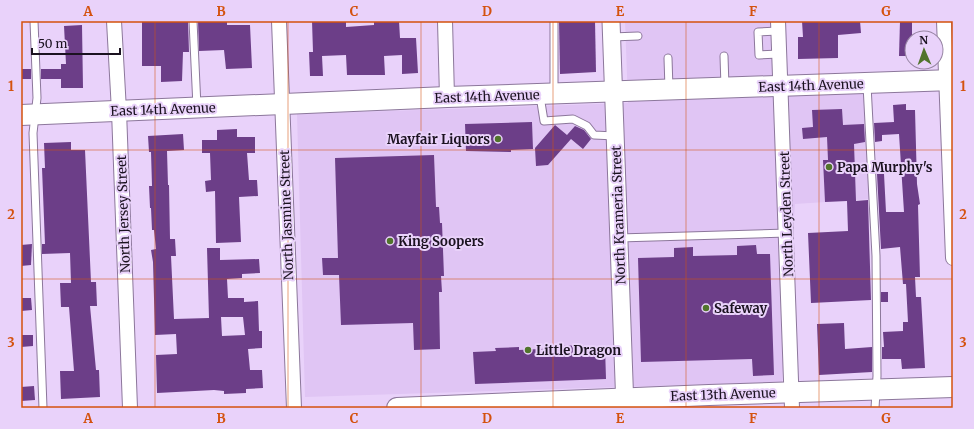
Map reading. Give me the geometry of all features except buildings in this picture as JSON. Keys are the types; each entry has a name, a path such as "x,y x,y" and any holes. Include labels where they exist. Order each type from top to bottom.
{"main road":[{"name":"East 14th Avenue","path":"28,115 447,97 950,80"},
{"name":"East 13th Avenue","path":"397,408 625,403 709,398 792,400 875,398 953,387"}],"street":[{"name":"North Jersey Street","path":"114,21 119,111 130,408"},
{"name":"North Jasmine Street","path":"279,21 294,408"},
{"path":"445,21 447,97"},
{"path":"944,21 950,80 953,258"},
{"name":"North Leyden Street","path":"778,26 787,233 792,400"},
{"name":"North Krameria Street","path":"611,29 625,403"}],"lane":[{"path":"34,21 37,98 28,115 33,133 43,408"},
{"path":"193,21 197,108"},
{"path":"554,21 544,121 573,119 587,126 594,135 615,136"},
{"path":"778,26 758,32 759,55 779,54"},
{"path":"611,29 638,36"},
{"path":"724,56 726,88"},
{"path":"668,58 669,90"},
{"path":"867,83 876,256 875,398"},
{"path":"618,238 787,233"}],"shaded area":[{"path":"625,21 786,21 788,94 867,91 871,199 795,204 782,382 305,397 297,114 628,103"}],"place":[{"name":"Mayfair Liquors","path":"498,139"},
{"name":"Papa Murphy's","path":"829,167"},
{"name":"King Soopers","path":"390,241"},
{"name":"Safeway","path":"706,308"},
{"name":"Little Dragon","path":"528,350"}]}
